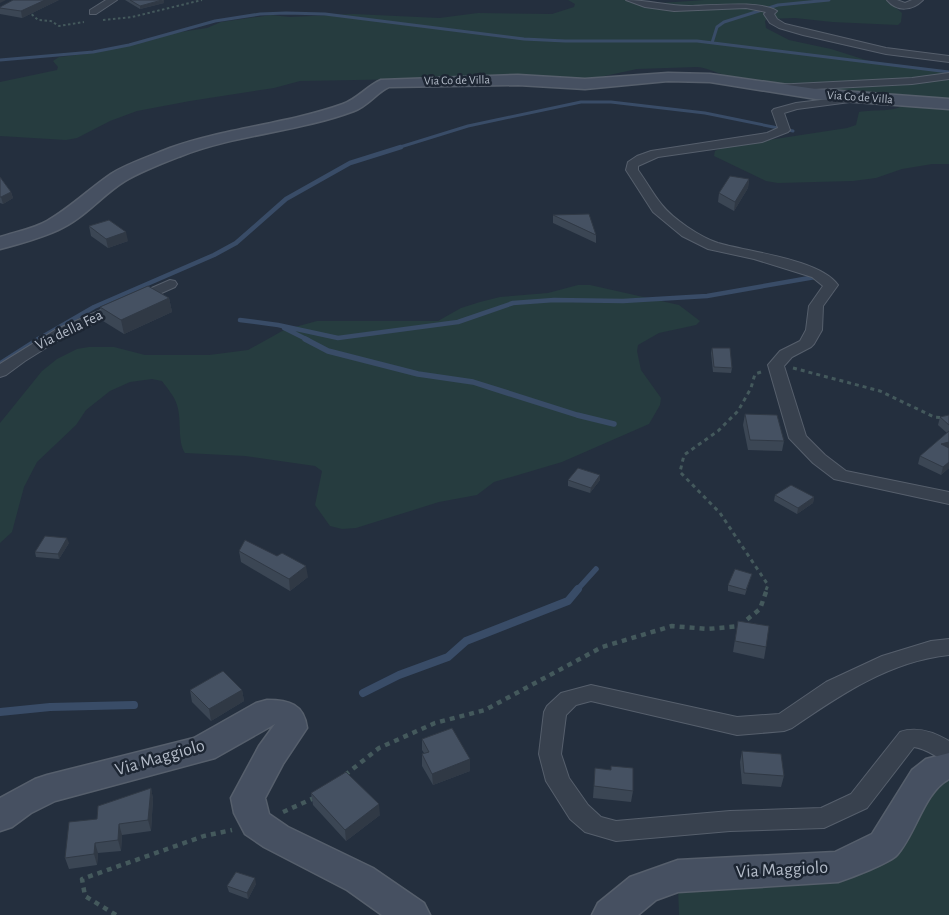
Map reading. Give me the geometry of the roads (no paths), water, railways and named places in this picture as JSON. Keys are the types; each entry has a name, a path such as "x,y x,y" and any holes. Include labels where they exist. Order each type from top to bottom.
{"street":[{"path":"94,16 112,0"},
{"path":"631,0 671,8 691,9 750,5 766,6 772,11 769,14 773,21 806,34 886,51 949,58"},
{"path":"892,0 895,4 905,6 910,6 918,0"},
{"path":"773,88 949,76"},
{"name":"Via Co de Villa","path":"0,243 39,232 52,226 74,212 119,177 176,152 218,140 312,119 350,107 360,102 375,88 386,83 510,80 586,84 687,77 748,82 773,88 862,98 949,104"},
{"path":"776,365 786,354 806,344 814,330 816,306 831,285 818,274 757,255 713,246 687,233 658,209 632,170 632,166 642,158 652,155 694,147 760,139 784,130 778,111 796,106 862,98"},
{"name":"Via della Fea","path":"0,372 15,359 47,339 170,284"},
{"path":"776,365 792,368"},
{"path":"776,365 798,438 819,459 840,475 949,498"},
{"path":"949,646 931,649 890,661 834,688 784,722 736,726 591,693 569,698 555,712 550,754 558,781 579,812 594,825 616,831 730,821 824,818 859,801 908,738 929,740 949,753"},
{"name":"Via Maggiolo","path":"0,817 19,803 47,788 202,749 260,714 274,711 280,712 290,718 292,728 271,755 248,798 251,813 257,824 276,837 360,879 411,915"},
{"name":"Via Maggiolo","path":"612,915 643,888 678,876 838,867 884,845 924,780 938,768 949,766"}],"waterway":[{"path":"712,43 717,27 724,22 778,5 829,0"},
{"path":"0,60 93,52 129,45 215,21 260,14 286,13 325,14 524,39 565,41 697,41 712,43"},
{"path":"712,43 949,72"},
{"path":"397,148 468,126 581,102 611,102 705,113 793,131"},
{"path":"37,340 94,307 214,255 236,243 286,199 350,163 401,147"},
{"path":"240,320 278,325 338,338 458,322 513,303 554,300 623,301 707,296 815,277"},
{"path":"284,328 308,340"},
{"path":"0,364 39,339"},
{"path":"305,339 328,351 418,374 473,382 577,415 614,424"},
{"path":"577,590 596,569"},
{"path":"363,693 399,675 448,657 466,641 568,601 578,589"},
{"path":"0,712 50,707 134,705"}]}
